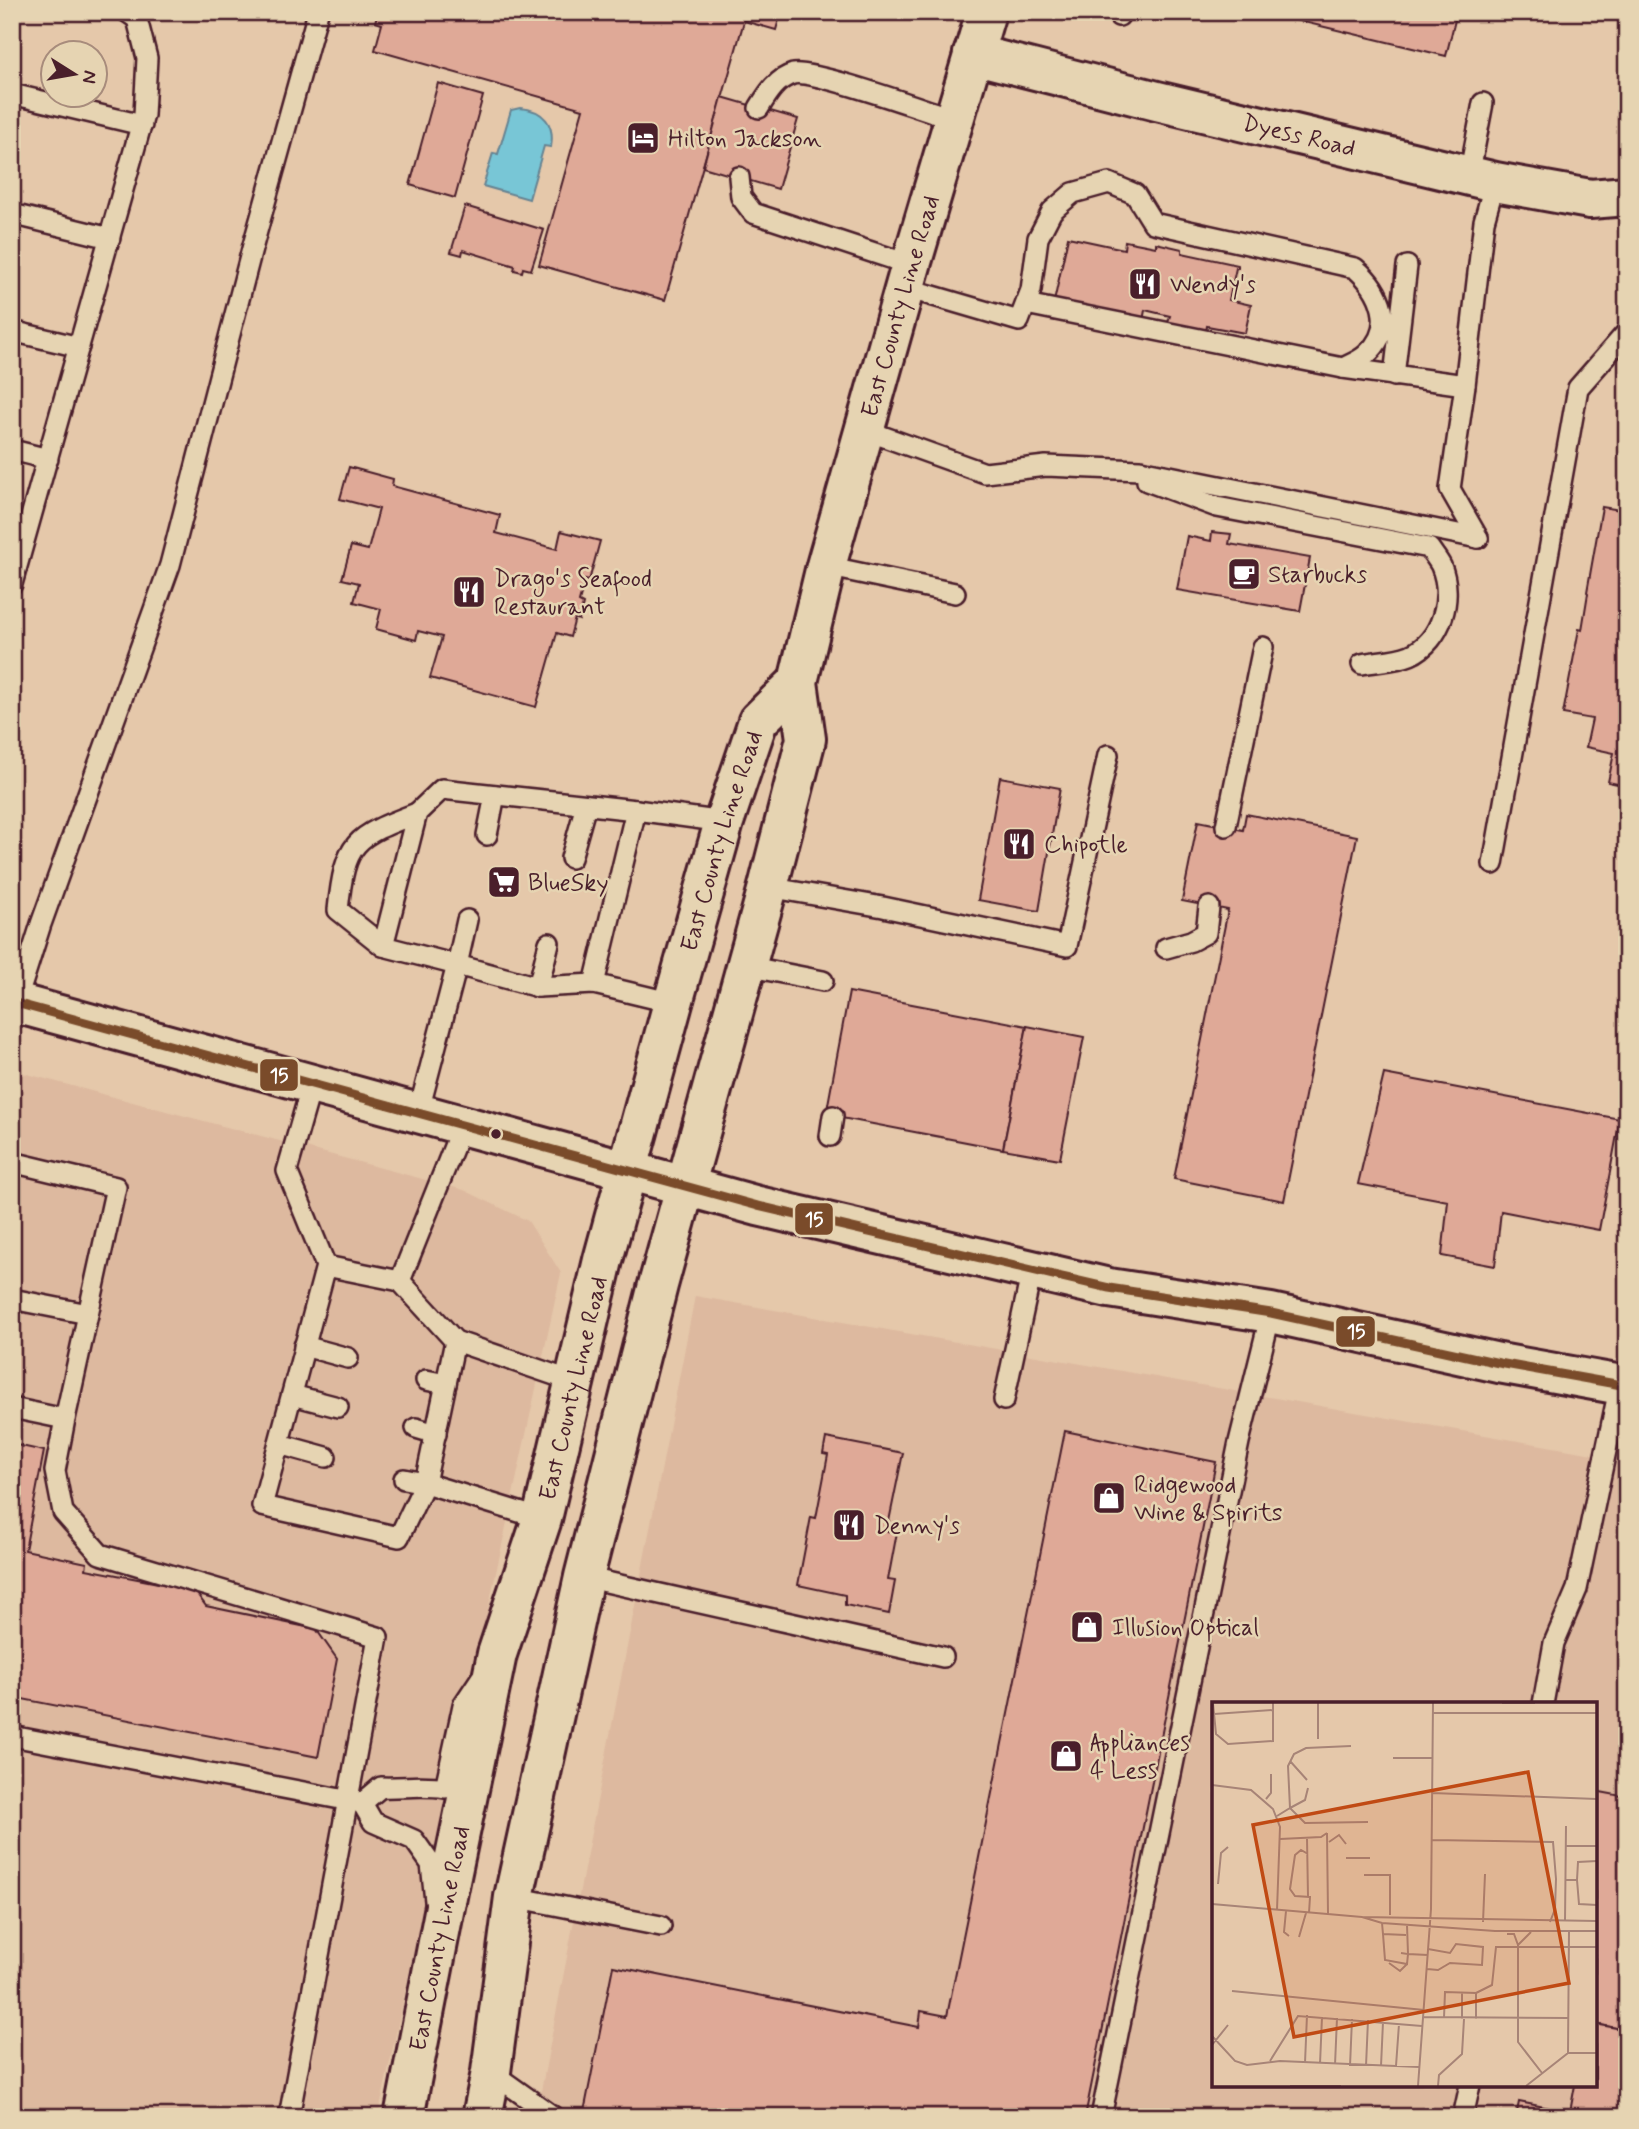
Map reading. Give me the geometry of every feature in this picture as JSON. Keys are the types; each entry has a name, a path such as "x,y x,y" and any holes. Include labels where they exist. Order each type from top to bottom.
{"main road":[{"name":"East County Line Road","path":"482,2117 491,2072 514,1896 584,1577 658,1285 806,739 798,682 865,430 986,12"},
{"name":"Dyess Road","path":"973,54 1482,179 1590,199 1627,196"},
{"name":"East County Line Road","path":"404,2117 497,1654 542,1519 603,1260 673,1003 724,822 758,721 798,682"},
{"path":"14,1003 758,1206 1109,1288 1270,1313 1499,1363 1623,1385"}],"lane":[{"path":"14,574 142,125 147,58 136,19 127,12"},
{"path":"14,1003 170,565 252,249 318,12"},
{"path":"759,108 778,82 794,74 821,77 954,119"},
{"path":"12,94 142,125"},
{"path":"865,430 985,473 1046,466 1140,470 1478,538 1450,489 1484,220 1483,103"},
{"path":"739,177 741,197 753,213 909,276 1022,312 1343,368 1465,385"},
{"path":"1022,312 1031,290 1038,238 1052,211 1073,193 1109,183 1135,194 1153,223 1355,268 1369,280 1379,299 1384,321 1379,341 1366,356 1343,368"},
{"path":"12,214 110,238"},
{"path":"1394,376 1407,266"},
{"path":"12,331 79,347"},
{"path":"1493,864 1578,388 1627,332"},
{"path":"12,450 48,459"},
{"path":"1111,467 1217,507 1429,548 1441,566 1446,589 1439,628 1426,644 1409,655 1362,664"},
{"path":"827,566 956,593"},
{"path":"1226,826 1263,647"},
{"path":"768,887 883,907 1067,946 1108,755"},
{"path":"673,1003 594,984 538,987 383,946 338,910 348,855 360,839 379,827 417,813 442,789 724,822"},
{"path":"486,835 495,795"},
{"path":"571,858 586,804"},
{"path":"594,984 636,810"},
{"path":"383,946 417,813"},
{"path":"1166,948 1191,941 1206,933 1209,907"},
{"path":"418,1114 467,920"},
{"path":"538,987 549,943"},
{"path":"746,966 823,981"},
{"path":"312,1084 288,1171 326,1266 262,1506 399,1537 425,1483 456,1341"},
{"path":"400,1281 463,1124"},
{"path":"12,1162 116,1187 55,1471 62,1512 100,1554 378,1637 355,1802 289,2117"},
{"path":"326,1266 400,1281 456,1341 575,1382"},
{"path":"1004,1400 1031,1270"},
{"path":"12,1299 88,1314"},
{"path":"1101,2117 1239,1441 1270,1313"},
{"path":"304,1346 348,1358"},
{"path":"426,1380 446,1384"},
{"path":"1543,1702 1554,1643 1577,1589 1623,1385"},
{"path":"292,1395 338,1407"},
{"path":"12,1408 65,1419"},
{"path":"416,1428 436,1433"},
{"path":"279,1444 327,1457"},
{"path":"404,1479 542,1519"},
{"path":"584,1577 943,1657"},
{"path":"355,1802 381,1787 415,1788 426,1784 445,1788 463,1705 497,1654"},
{"path":"12,1736 355,1802 373,1822 414,1840 431,1864 439,1936"},
{"path":"514,1896 661,1926"},
{"path":"491,2072 554,2117"},
{"path":"1464,2117 1470,2087"}],"shaded area":[{"path":"12,1070 464,1190 528,1221 561,1273 378,2117 12,2117"},
{"path":"695,1296 1627,1460 1627,2117 536,2117"}],"water":[{"path":"520,108 541,115 549,125 552,139 551,147 544,146 529,199 483,186 493,153 498,154 511,110"}],"building":[{"name":"Hilton Jackson","path":"378,12 781,12 776,30 744,21 665,300 539,265 583,109 375,50 382,24 375,22"},
{"path":"1262,12 1457,12 1446,56"},
{"path":"438,83 483,96 455,198 410,185"},
{"path":"722,97 798,119 778,189 703,167"},
{"path":"465,206 544,230 531,270 514,270 515,266 463,250 462,255 451,252"},
{"name":"Wendy's","path":"1068,237 1124,249 1125,241 1156,247 1156,243 1182,249 1182,253 1238,265 1229,300 1251,305 1245,333 1207,326 1206,331 1168,322 1170,316 1145,310 1143,321 1054,302"},
{"name":"Drago's Seafood Restaurant","path":"349,467 393,479 392,486 500,515 496,533 557,549 561,531 600,541 589,581 585,580 579,602 583,604 579,620 575,618 570,637 557,633 536,707 430,678 442,637 418,631 416,640 376,629 381,609 354,602 359,583 342,579 351,546 368,550 379,509 340,499"},
{"path":"1602,507 1627,511 1627,786 1608,782 1614,753 1586,747 1592,719 1563,714 1579,629 1582,630"},
{"name":"Starbucks","path":"1212,532 1231,534 1229,544 1310,558 1300,611 1177,590 1187,536 1211,541"},
{"name":"Chipotle","path":"1000,777 1060,788 1039,911 978,900"},
{"path":"1246,814 1357,836 1284,1201 1174,1179 1228,910 1182,901 1198,821 1243,830"},
{"path":"849,992 1027,1026 1003,1149 826,1115"},
{"path":"1027,1026 1084,1037 1060,1159 1003,1149"},
{"path":"1384,1074 1620,1119 1599,1230 1501,1211 1495,1266 1442,1256 1448,1201 1358,1184"},
{"path":"1065,1431 1216,1462 1085,2117 583,2117 613,1966 919,2027 921,2011 947,2016"},
{"name":"Denny's","path":"826,1438 903,1453 887,1531 897,1532 888,1580 895,1581 889,1614 845,1605 845,1595 798,1585 811,1517 816,1518 828,1455 823,1454"},
{"path":"12,1444 44,1451 25,1550 87,1563 86,1569 194,1590 206,1606 316,1629 337,1659 318,1757 12,1697"},
{"path":"1597,1791 1627,1797 1627,2030 1597,2024"},
{"path":"1597,2024 1627,2030 1627,2117 1516,2117 1519,2102 1570,2112 1575,2087 1597,2087"}],"transit line":[{"name":"15","path":"12,1002 758,1206 1109,1288 1271,1313 1499,1363 1627,1386"}],"place":[{"name":"Hilton Jackson","path":"643,138"},
{"name":"Wendy's","path":"1145,284"},
{"name":"Starbucks","path":"1244,574"},
{"name":"Drago's Seafood Restaurant","path":"469,592"},
{"name":"Chipotle","path":"1019,844"},
{"name":"BlueSky","path":"504,882"},
{"name":"Ridgewood Wine & Spirits","path":"1109,1498"},
{"name":"Denny's","path":"849,1525"},
{"name":"Illusion Optical","path":"1087,1627"},
{"name":"Appliances 4 Less","path":"1066,1756"}]}
